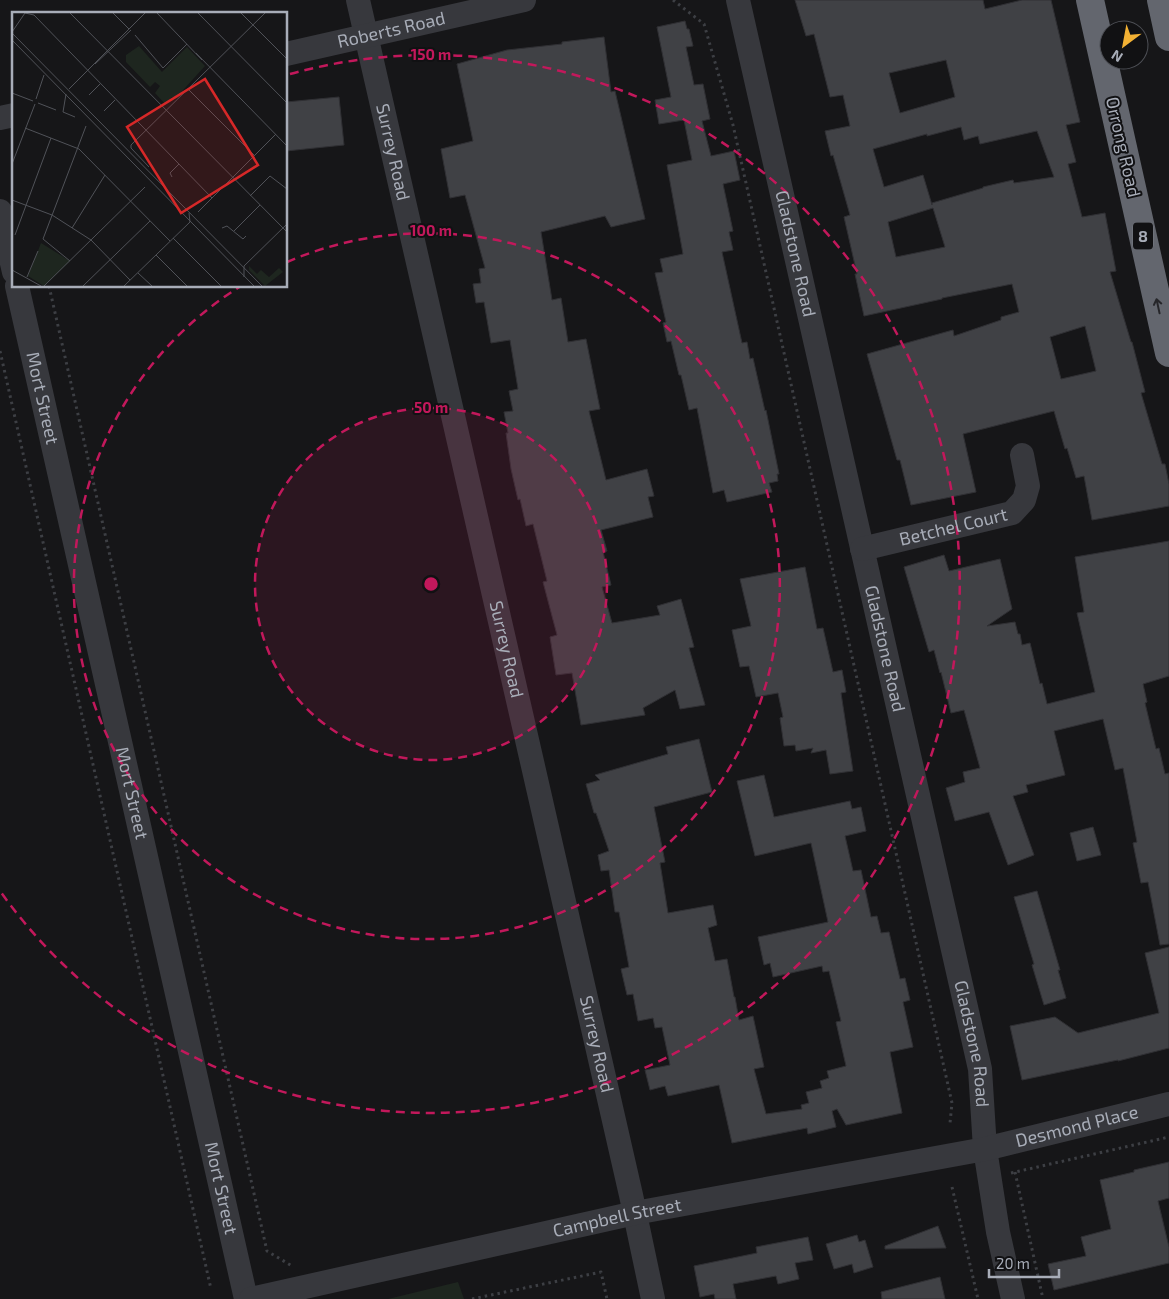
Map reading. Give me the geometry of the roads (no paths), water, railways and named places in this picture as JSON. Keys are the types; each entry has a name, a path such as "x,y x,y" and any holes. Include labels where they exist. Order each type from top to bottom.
{"highway":[{"name":"Orrong Road","path":"1090,0 1169,353"},
{"path":"1161,0 1169,37"}],"street":[{"name":"Surrey Road","path":"358,0 653,1299"},
{"name":"Roberts Road","path":"288,54 524,0"},
{"name":"Gladstone Road","path":"738,0 980,1069 985,1149 998,1232 1014,1299"},
{"path":"0,211 12,263"},
{"name":"Mort Street","path":"17,288 246,1299"},
{"name":"Betchel Court","path":"862,549 1012,513 1024,500 1028,486 1022,455"},
{"name":"Desmond Place","path":"985,1149 1169,1104"},
{"name":"Campbell Street","path":"251,1299 635,1213 985,1149"}]}
